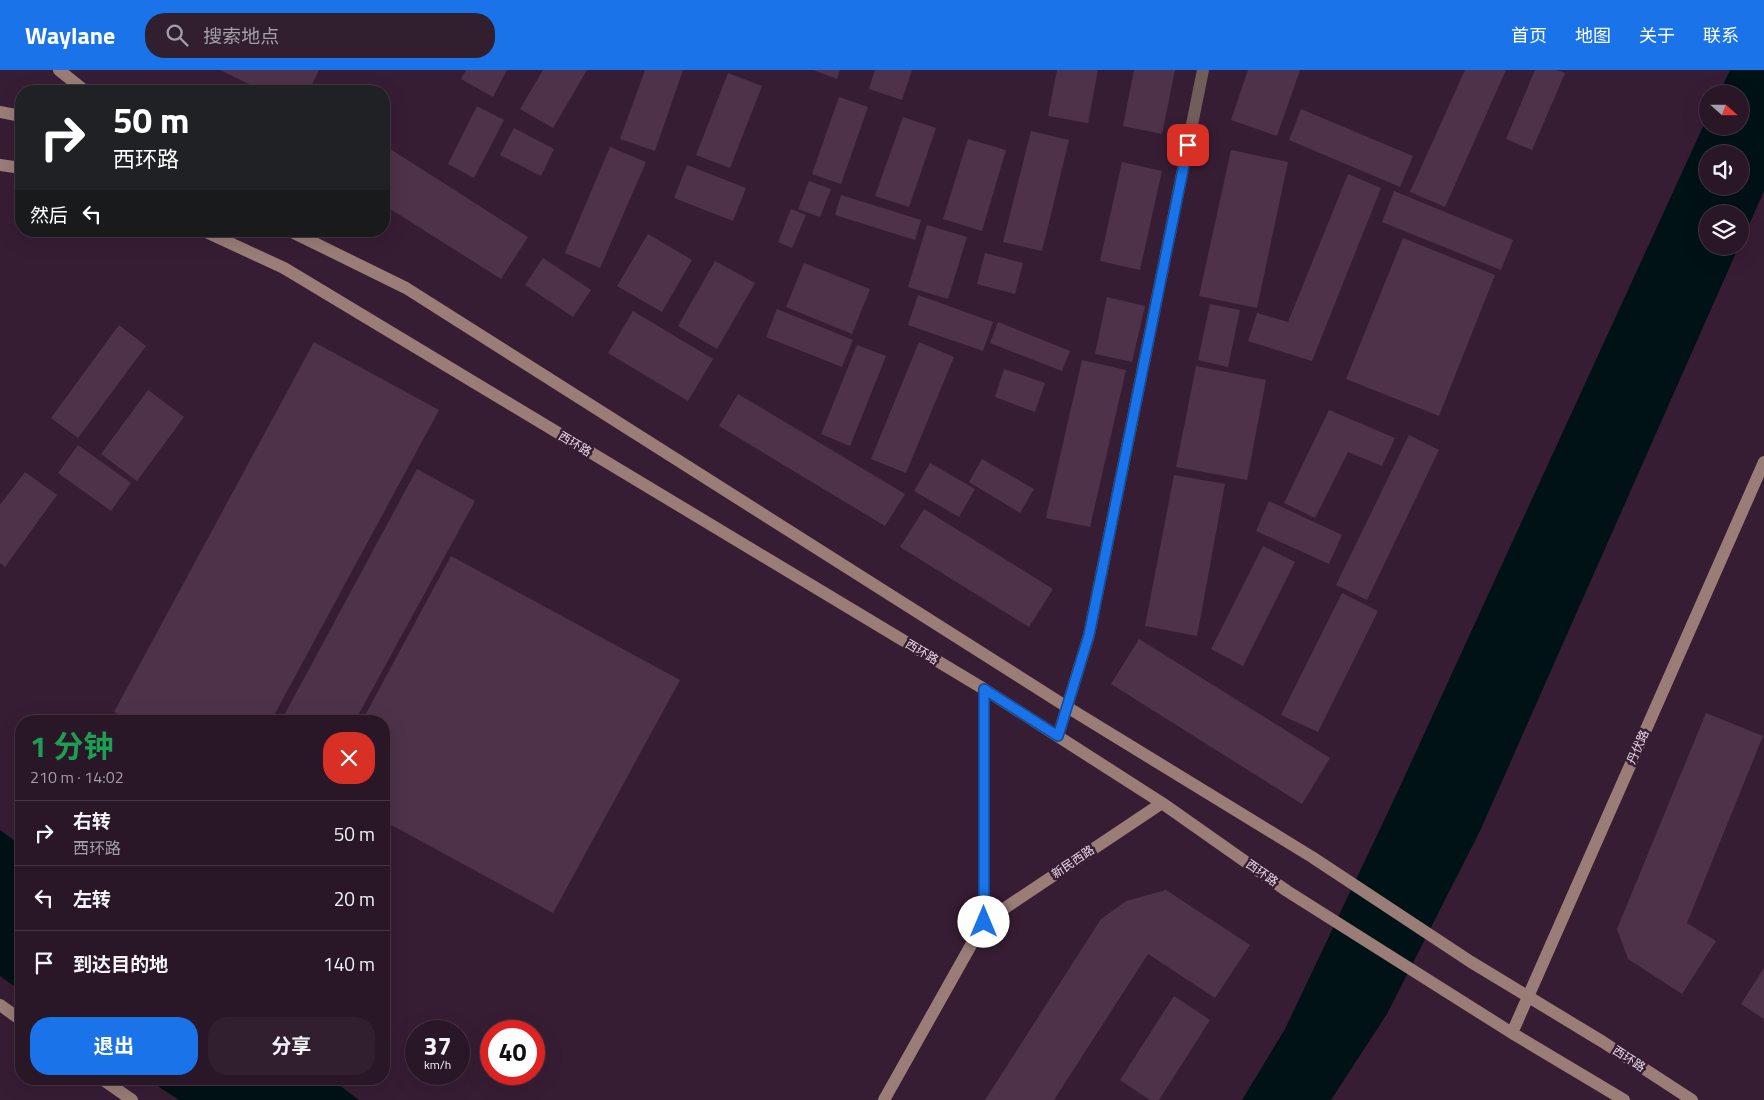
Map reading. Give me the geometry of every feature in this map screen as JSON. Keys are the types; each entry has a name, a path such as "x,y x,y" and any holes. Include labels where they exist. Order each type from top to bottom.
{"street":[{"path":"59,70 78,85"},
{"path":"1058,736 1089,635 1203,70"},
{"path":"0,112 15,115"},
{"path":"0,165 15,167"},
{"name":"西环路","path":"217,237 284,268 984,689 1162,803 1288,891 1512,1033 1624,1100"},
{"name":"西环路","path":"302,237 406,288 1067,707 1312,858 1444,944 1603,1042 1692,1100"},
{"name":"丹伏路","path":"1512,1033 1764,462"},
{"name":"新民西路","path":"984,689 984,922"},
{"name":"新民西路","path":"884,1100 984,922 1162,803"},
{"path":"0,1005 15,1016"},
{"path":"111,1085 132,1100"}],"shaded area":[{"path":"1730,70 1764,70 1764,191 1749,225 1749,205 1699,205 1699,255 1735,255 1480,831 1387,1014 1331,1100 1242,1100 1285,1029 1397,793 1699,135 1749,135 1749,85 1723,85"},
{"path":"0,830 15,841 15,987 0,976"},
{"path":"156,1085 339,1085 359,1100 179,1100"}],"building":[{"path":"220,70 319,70 312,85 251,85"},
{"path":"466,70 507,70 493,97 461,79"},
{"path":"543,70 587,70 553,128 520,109"},
{"path":"645,70 683,70 655,151 620,139"},
{"path":"813,70 840,70 837,79"},
{"path":"875,70 912,70 902,100 869,89"},
{"path":"1057,70 1098,70 1088,123 1048,116"},
{"path":"1134,70 1175,70 1162,134 1123,126"},
{"path":"1248,70 1300,70 1277,136 1231,120"},
{"path":"1465,70 1506,70 1445,207 1410,192"},
{"path":"1535,70 1557,70 1565,73 1532,150 1506,139"},
{"path":"728,73 762,86 730,168 696,155"},
{"path":"839,97 868,107 841,184 812,174"},
{"path":"477,106 504,120 474,178 448,164"},
{"path":"1301,109 1413,156 1400,187 1289,140"},
{"path":"903,117 936,128 909,207 875,196"},
{"path":"514,128 554,149 541,176 500,155"},
{"path":"1031,131 1069,140 1042,251 1003,242"},
{"path":"968,139 1006,150 982,231 943,219"},
{"path":"610,147 646,162 600,268 565,253"},
{"path":"390,149 528,237 501,279 390,209"},
{"path":"1231,150 1288,162 1257,308 1199,296"},
{"path":"1122,162 1162,171 1140,270 1100,261"},
{"path":"687,165 746,188 733,221 674,198"},
{"path":"1348,174 1381,188 1312,361 1248,341 1257,313 1288,322"},
{"path":"809,181 831,189 820,217 798,209"},
{"path":"1394,191 1513,240 1501,270 1382,222"},
{"path":"841,195 921,220 915,240 835,215"},
{"path":"791,209 806,215 792,248 778,242"},
{"path":"927,225 967,237 948,299 908,287"},
{"path":"648,234 692,260 662,312 617,286"},
{"path":"1403,238 1495,275 1439,416 1346,379"},
{"path":"985,253 1023,263 1015,294 977,284"},
{"path":"543,258 591,290 573,317 525,285"},
{"path":"715,261 755,283 717,349 678,326"},
{"path":"804,263 870,289 852,334 786,307"},
{"path":"918,295 993,322 983,351 908,325"},
{"path":"1107,297 1145,306 1132,362 1095,354"},
{"path":"1210,304 1240,310 1228,367 1198,360"},
{"path":"777,309 853,340 842,367 766,337"},
{"path":"633,311 713,359 688,401 608,353"},
{"path":"998,322 1070,351 1062,371 990,343"},
{"path":"119,325 146,346 78,438 51,418"},
{"path":"314,342 439,410 274,715 119,715 114,712"},
{"path":"919,342 954,357 906,473 871,459"},
{"path":"857,345 886,356 850,446 821,434"},
{"path":"1082,360 1126,370 1090,527 1046,518"},
{"path":"1196,366 1266,380 1247,480 1176,467"},
{"path":"1004,369 1045,383 1035,412 995,397"},
{"path":"148,390 184,417 137,481 101,454"},
{"path":"738,394 905,494 885,526 719,426"},
{"path":"1329,410 1395,438 1382,466 1348,452 1315,518 1284,503"},
{"path":"1409,435 1439,450 1367,600 1336,585"},
{"path":"78,445 131,483 111,511 58,473"},
{"path":"982,459 1034,489 1020,513 969,482"},
{"path":"930,463 975,489 959,517 914,491"},
{"path":"417,469 475,501 358,715 284,715"},
{"path":"25,472 57,495 5,567 0,563 0,505"},
{"path":"1174,475 1225,484 1197,636 1145,626"},
{"path":"1269,501 1342,535 1329,564 1256,531"},
{"path":"924,509 1053,589 1029,627 900,547"},
{"path":"1263,546 1295,562 1243,666 1211,649"},
{"path":"451,556 680,680 553,913 390,824 390,715 365,715"},
{"path":"1342,593 1378,611 1318,732 1281,715"},
{"path":"1139,639 1330,758 1302,804 1111,684"},
{"path":"1706,713 1763,736 1687,923 1716,941 1682,994 1628,959 1617,929"},
{"path":"1166,890 1250,945 1215,998 1148,954 1054,1100 985,1100 1101,919 1126,901"},
{"path":"1764,968 1764,1019 1741,1004"},
{"path":"1174,996 1210,1020 1159,1100 1150,1100 1120,1080"}],"route":[{"path":"984,922 984,689 1058,736 1089,635 1188,145"}]}
